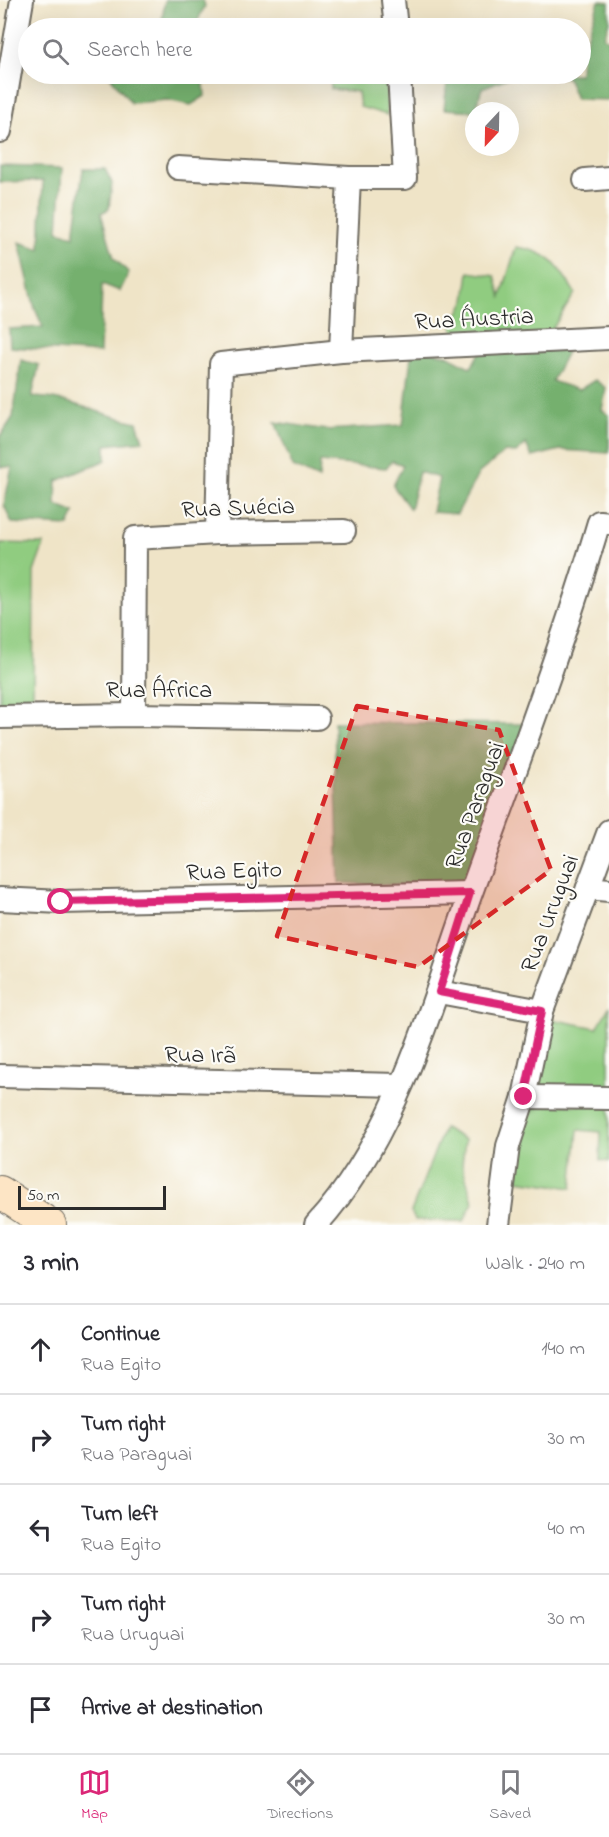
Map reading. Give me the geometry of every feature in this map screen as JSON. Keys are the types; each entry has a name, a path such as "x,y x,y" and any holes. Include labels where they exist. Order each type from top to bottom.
{"main road":[{"path":"0,1192 50,1225"}],"street":[{"path":"19,18 22,0"},
{"path":"393,0 395,18"},
{"path":"0,131 18,24"},
{"path":"178,168 349,178 405,178 400,84"},
{"path":"341,351 349,178"},
{"path":"585,180 609,178"},
{"name":"Rua Áustria","path":"218,532 221,364 341,351 609,338"},
{"name":"Rua Paraguai","path":"316,1225 357,1175 439,992 470,893 604,522"},
{"name":"Rua Suécia","path":"134,715 135,538 218,532 344,531"},
{"name":"Rua África","path":"0,717 134,715 317,718"},
{"name":"Rua Uruguai","path":"498,1225 508,1146 524,1097 542,1011 598,889 609,831"},
{"name":"Rua Egito","path":"0,899 61,902 470,893"},
{"path":"439,992 542,1011"},
{"name":"Rua Irã","path":"0,1076 399,1085"},
{"path":"524,1097 609,1098"}],"highlighted area":[{"path":"357,706 499,730 551,870 418,967 277,936"}],"green space":[{"path":"165,0 203,0 205,6 199,18 162,18"},
{"path":"599,1 609,2 609,22 604,37 609,40 609,100 576,99 570,84 591,84 591,25"},
{"path":"116,84 204,84 205,96 191,105 167,100 131,103"},
{"path":"331,84 387,86 387,115 360,107 358,92 331,89"},
{"path":"447,84 492,84 482,88 478,102 465,102 465,110 444,109"},
{"path":"0,166 62,168 58,231 74,236 83,169 105,169 112,183 109,209 101,213 114,258 129,273 120,291 102,284 100,353 10,347 9,329 43,327 35,309 19,242 40,249 43,181 0,182"},
{"path":"516,247 537,252 552,261 575,293 548,336 457,338 452,326 465,301 469,272 495,276 501,297"},
{"path":"558,345 567,352 552,381 579,390 595,380 606,388 602,410 609,415 609,453 560,450 532,457 526,444 516,453 505,452 479,473 457,514 432,512 439,478 419,472 410,509 393,486 403,465 392,461 386,468 320,462 319,479 293,467 275,422 327,430 403,425 412,348 447,355 471,368 481,349"},
{"path":"21,360 39,365 32,397 60,400 137,422 143,441 106,445 106,460 57,481 56,505 75,513 69,526 12,523 4,505 12,467 0,467 0,437 13,417"},
{"path":"0,543 44,544 34,572 33,711 0,712"},
{"path":"334,722 527,724 464,888 339,883"},
{"path":"609,1007 609,1091 533,1087 545,1018 597,1028"},
{"path":"527,1104 609,1106 609,1162 600,1160 601,1132 578,1130 572,1188 511,1179"},
{"path":"444,1128 465,1140 462,1164 473,1202 464,1221 415,1220 411,1212"}],"route":[{"path":"61,902 338,894 470,893 439,992 542,1011 524,1097"}]}
